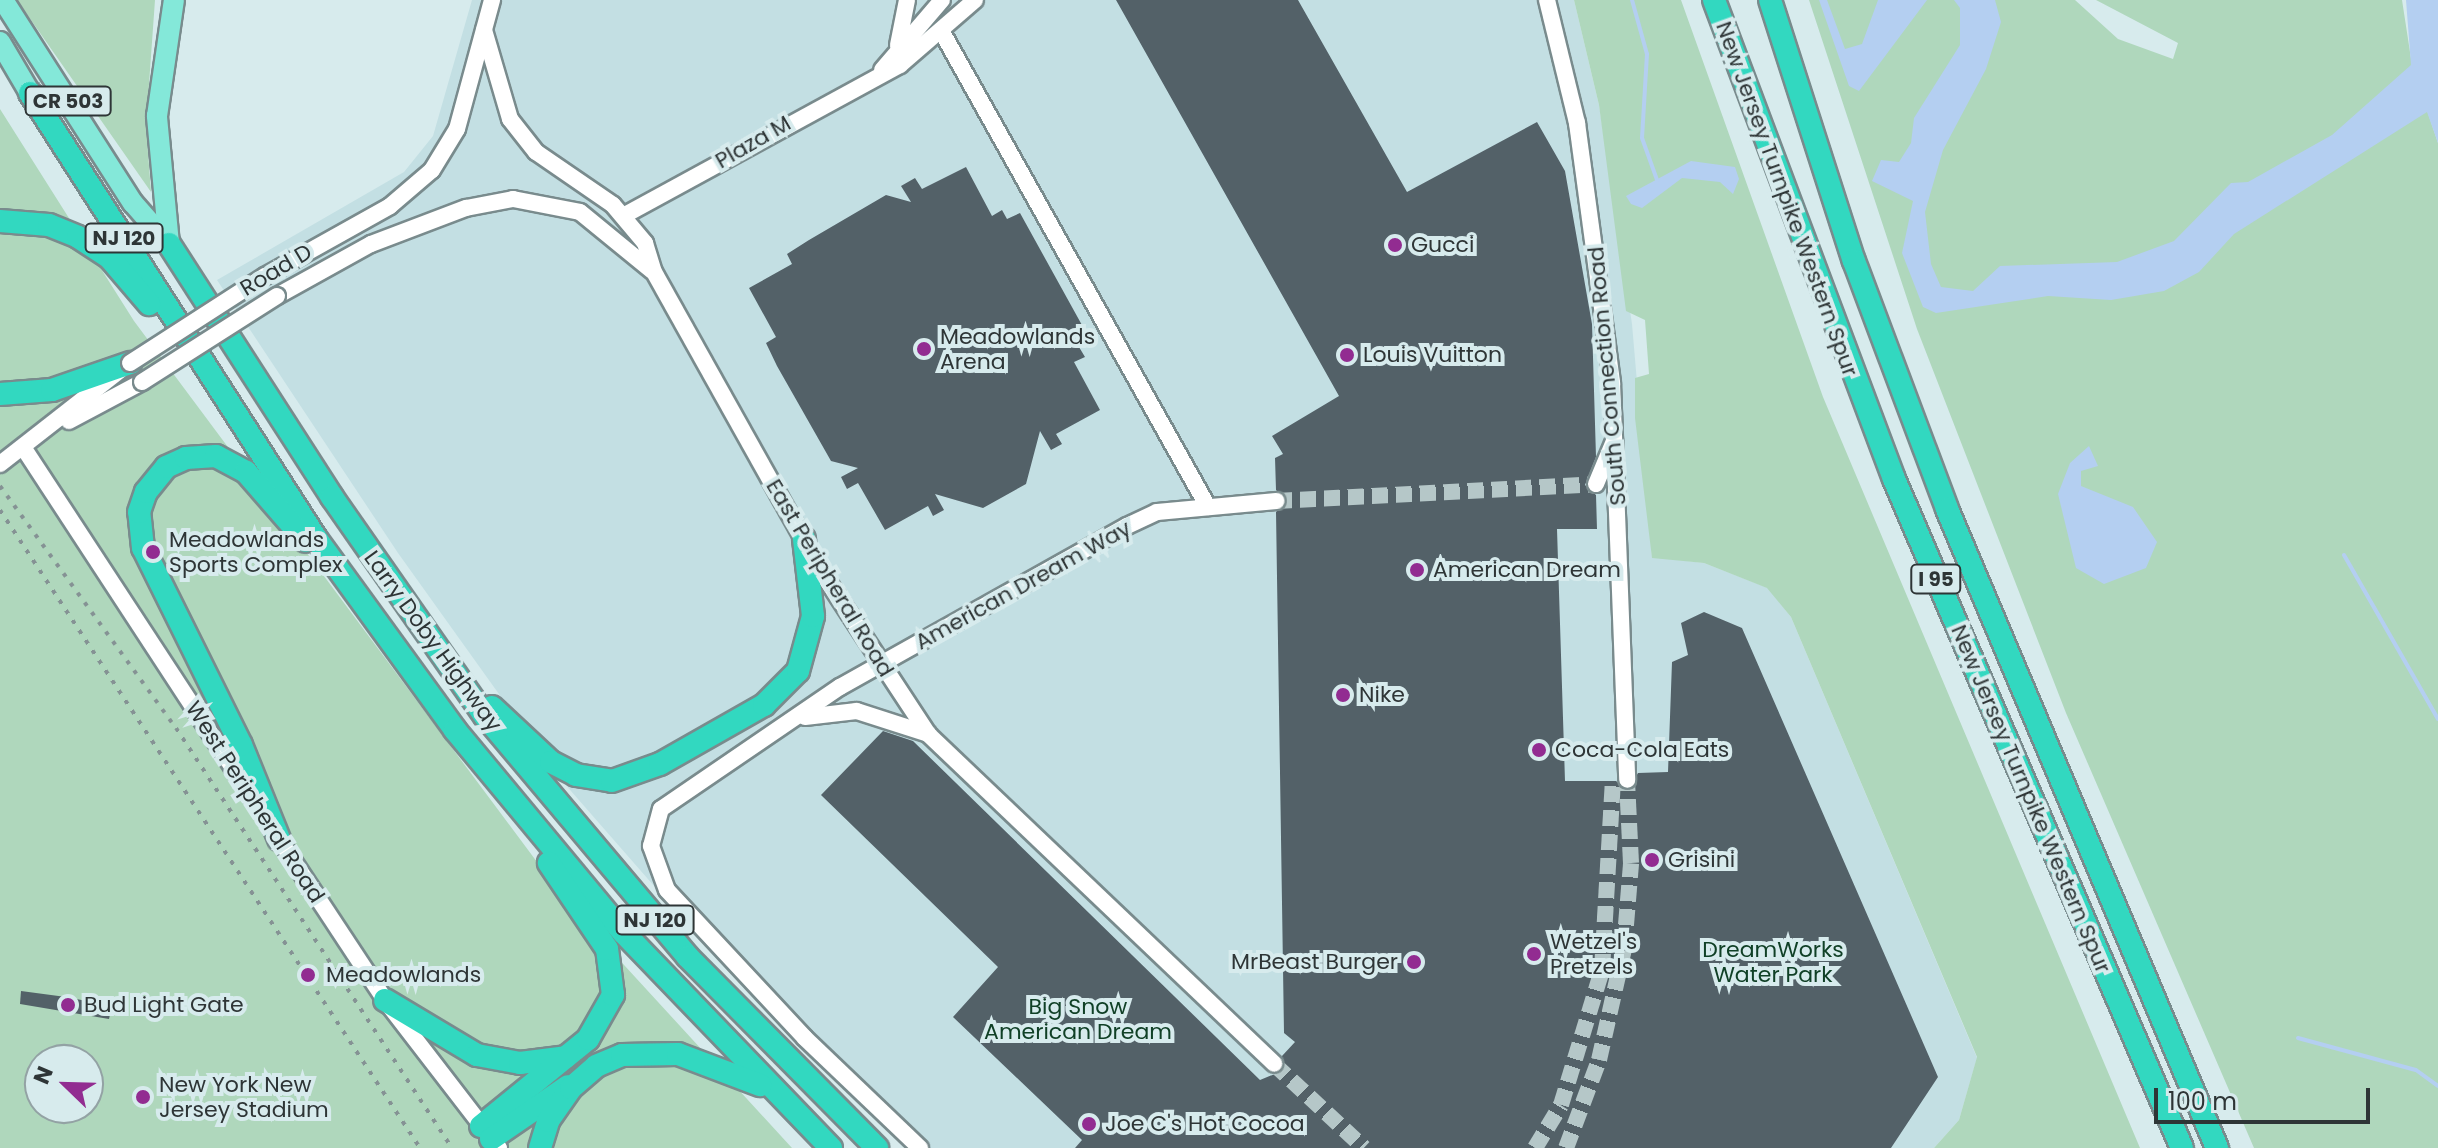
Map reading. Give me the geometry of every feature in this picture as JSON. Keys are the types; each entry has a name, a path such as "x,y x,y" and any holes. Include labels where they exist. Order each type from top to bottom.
{"highway":[{"name":"New Jersey Turnpike Western Spur","path":"1714,0 1899,492 2182,1148"},
{"name":"New Jersey Turnpike Western Spur","path":"1770,0 1854,261 1942,496 2217,1148"},
{"name":"Larry Doby Highway","path":"30,93 215,386 346,582 521,813 770,1088 831,1148"},
{"path":"0,221 49,225 109,257 215,386"},
{"name":"Larry Doby Highway","path":"169,244 332,497 517,757 653,918 877,1148"},
{"path":"0,394 52,390 136,372"},
{"path":"279,839 241,745 143,548 138,521 146,492 166,467 186,458 232,462 346,582"},
{"path":"457,673 560,768 602,781 641,773 764,705 792,679 812,627 804,539"},
{"path":"490,1137 605,1015 613,966 521,813"},
{"path":"385,1000 477,1055 520,1063 567,1057"},
{"path":"490,1137 609,1059 651,1051 687,1057 770,1088"},
{"path":"540,1148 548,1121 579,1080"}],"main road":[{"name":"CR 503","path":"3,0 133,203 169,244"},
{"name":"Larry Doby Highway","path":"169,244 157,116 174,0"},
{"name":"CR 503","path":"0,42 30,93"},
{"name":"Larry Doby Highway","path":"0,56 30,93"}],"street":[{"name":"Road D","path":"12,455 136,372 265,276 390,206 432,170 457,129 492,0"},
{"path":"895,52 907,0"},
{"name":"Plaza M","path":"882,70 942,0"},
{"name":"Plaza M","path":"625,215 882,70 900,65 943,34 975,0"},
{"name":"South Connection Road","path":"1547,0 1577,123 1616,436 1624,758 1620,780"},
{"name":"East Peripheral Road","path":"484,30 498,90 518,131 549,163 625,215 645,243 654,272 804,539 880,665 928,734 1274,1064"},
{"path":"943,34 1208,507"},
{"name":"Road D","path":"136,372 371,244 466,208 513,199 580,212 654,272"},
{"path":"1596,484 1616,436"},
{"name":"West Peripheral Road","path":"12,455 279,839 385,1000 490,1137"},
{"name":"American Dream Way","path":"920,1148 719,948 667,890 654,865 653,826 671,798 804,717 880,665 1133,522 1157,512 1276,501"},
{"path":"804,717 857,711 928,734"}],"shaded area":[{"path":"472,0 1574,0 1599,105 1632,324 1652,557 1704,563 1768,588 1791,617 1977,1058 1959,1120 1934,1148 907,1148 703,942 557,775 398,553 217,280 404,172 433,136"}],"green space":[{"path":"17,0 155,0 146,126 151,192"},
{"path":"1574,0 1681,0 1823,397 2140,1148 1934,1148 1959,1120 1977,1057 1791,617 1767,588 1704,563 1652,558 1635,418 1635,378 1649,374 1645,320 1626,311 1599,105"},
{"path":"1809,0 2075,0 2118,39 2173,59 2178,43 2096,0 2402,0 2412,65 2438,143 2438,1148 2254,1148 2066,713 1917,329"},
{"name":"Meadowlands Sports Complex","path":"0,109 134,321 569,905 792,1148 0,1148"}],"water":[{"path":"1819,0 1827,0 1845,49 1862,44 1878,0 1927,0 1859,91 1849,86"},
{"path":"1954,0 1995,0 2001,22 1986,69 1943,150 1925,212 1931,264 1941,287 1973,291 2000,266 2117,262 2174,241 2231,183 2248,182 2332,135 2411,65 2406,0 2438,0 2438,143 2427,112 2234,234 2199,272 2164,291 2111,300 2048,296 1936,313 1923,307 1902,253 1913,201 1872,181 1881,160 1899,162 1911,143 1914,118 1960,45 1960,8"},
{"path":"1691,161 1735,167 1739,179 1733,194 1720,182 1682,178 1642,208 1631,204 1626,196"},
{"path":"2089,446 2098,466 2081,471 2081,486 2133,507 2157,542 2146,568 2104,584 2076,568 2058,494 2070,463"}],"building":[{"name":"American Dream","path":"1116,0 1298,0 1407,192 1537,122 1565,171 1592,324 1596,457 1585,485 1596,495 1597,529 1557,529 1565,781 1616,781 1628,791 1638,773 1668,772 1672,662 1688,655 1681,623 1704,612 1742,628 1938,1077 1891,1148 1075,1148 1082,1140 953,1017 998,967 821,795 883,731 913,741 1260,1080 1282,1071 1282,1056 1295,1042 1284,1033 1276,512 1287,501 1276,490 1275,458 1283,454 1272,436 1339,396"},
{"name":"Meadowlands Arena","path":"966,167 992,216 1002,210 1007,219 1020,213 1088,336 1076,342 1085,357 1074,362 1100,410 1056,434 1062,444 1051,450 1040,431 1026,484 983,508 935,494 944,510 933,516 928,506 885,530 858,483 847,489 841,477 858,468 831,461 777,366 766,343 776,337 749,288 792,264 787,254 886,195 911,202 901,186 915,178 922,189"},
{"name":"Bud Light Gate","path":"21,991 112,1006 109,1019 20,1004"}],"waterway":[{"path":"1632,0 1647,54 1642,138 1657,180"},
{"path":"2344,555 2438,719"},
{"path":"2298,1038 2416,1070 2438,1086"}],"tunnel":[{"path":"1276,501 1596,484"},
{"path":"1566,1148 1599,1060 1624,949 1631,863 1627,780"},
{"path":"1535,1148 1561,1105 1602,970 1613,781"},
{"path":"1274,1064 1364,1148"}],"railway":[{"path":"0,486 176,728 452,1148"},
{"path":"0,510 420,1148"}],"place":[{"name":"Gucci","path":"1395,245"},
{"name":"Meadowlands Arena","path":"924,349"},
{"name":"Louis Vuitton","path":"1347,355"},
{"name":"Meadowlands Sports Complex","path":"153,552"},
{"name":"American Dream","path":"1417,570"},
{"name":"Nike","path":"1343,695"},
{"name":"Coca-Cola Eats","path":"1539,750"},
{"name":"Grisini","path":"1652,860"},
{"name":"Wetzel's Pretzels","path":"1534,954"},
{"name":"MrBeast Burger","path":"1414,962"},
{"name":"Meadowlands","path":"308,975"},
{"name":"Bud Light Gate","path":"68,1005"},
{"name":"New York New Jersey Stadium","path":"143,1097"},
{"name":"Joe C's Hot Cocoa","path":"1089,1124"}],"park label":[{"name":"DreamWorks Water Park","path":"1773,962"},
{"name":"Big Snow American Dream","path":"1078,1018"}]}
